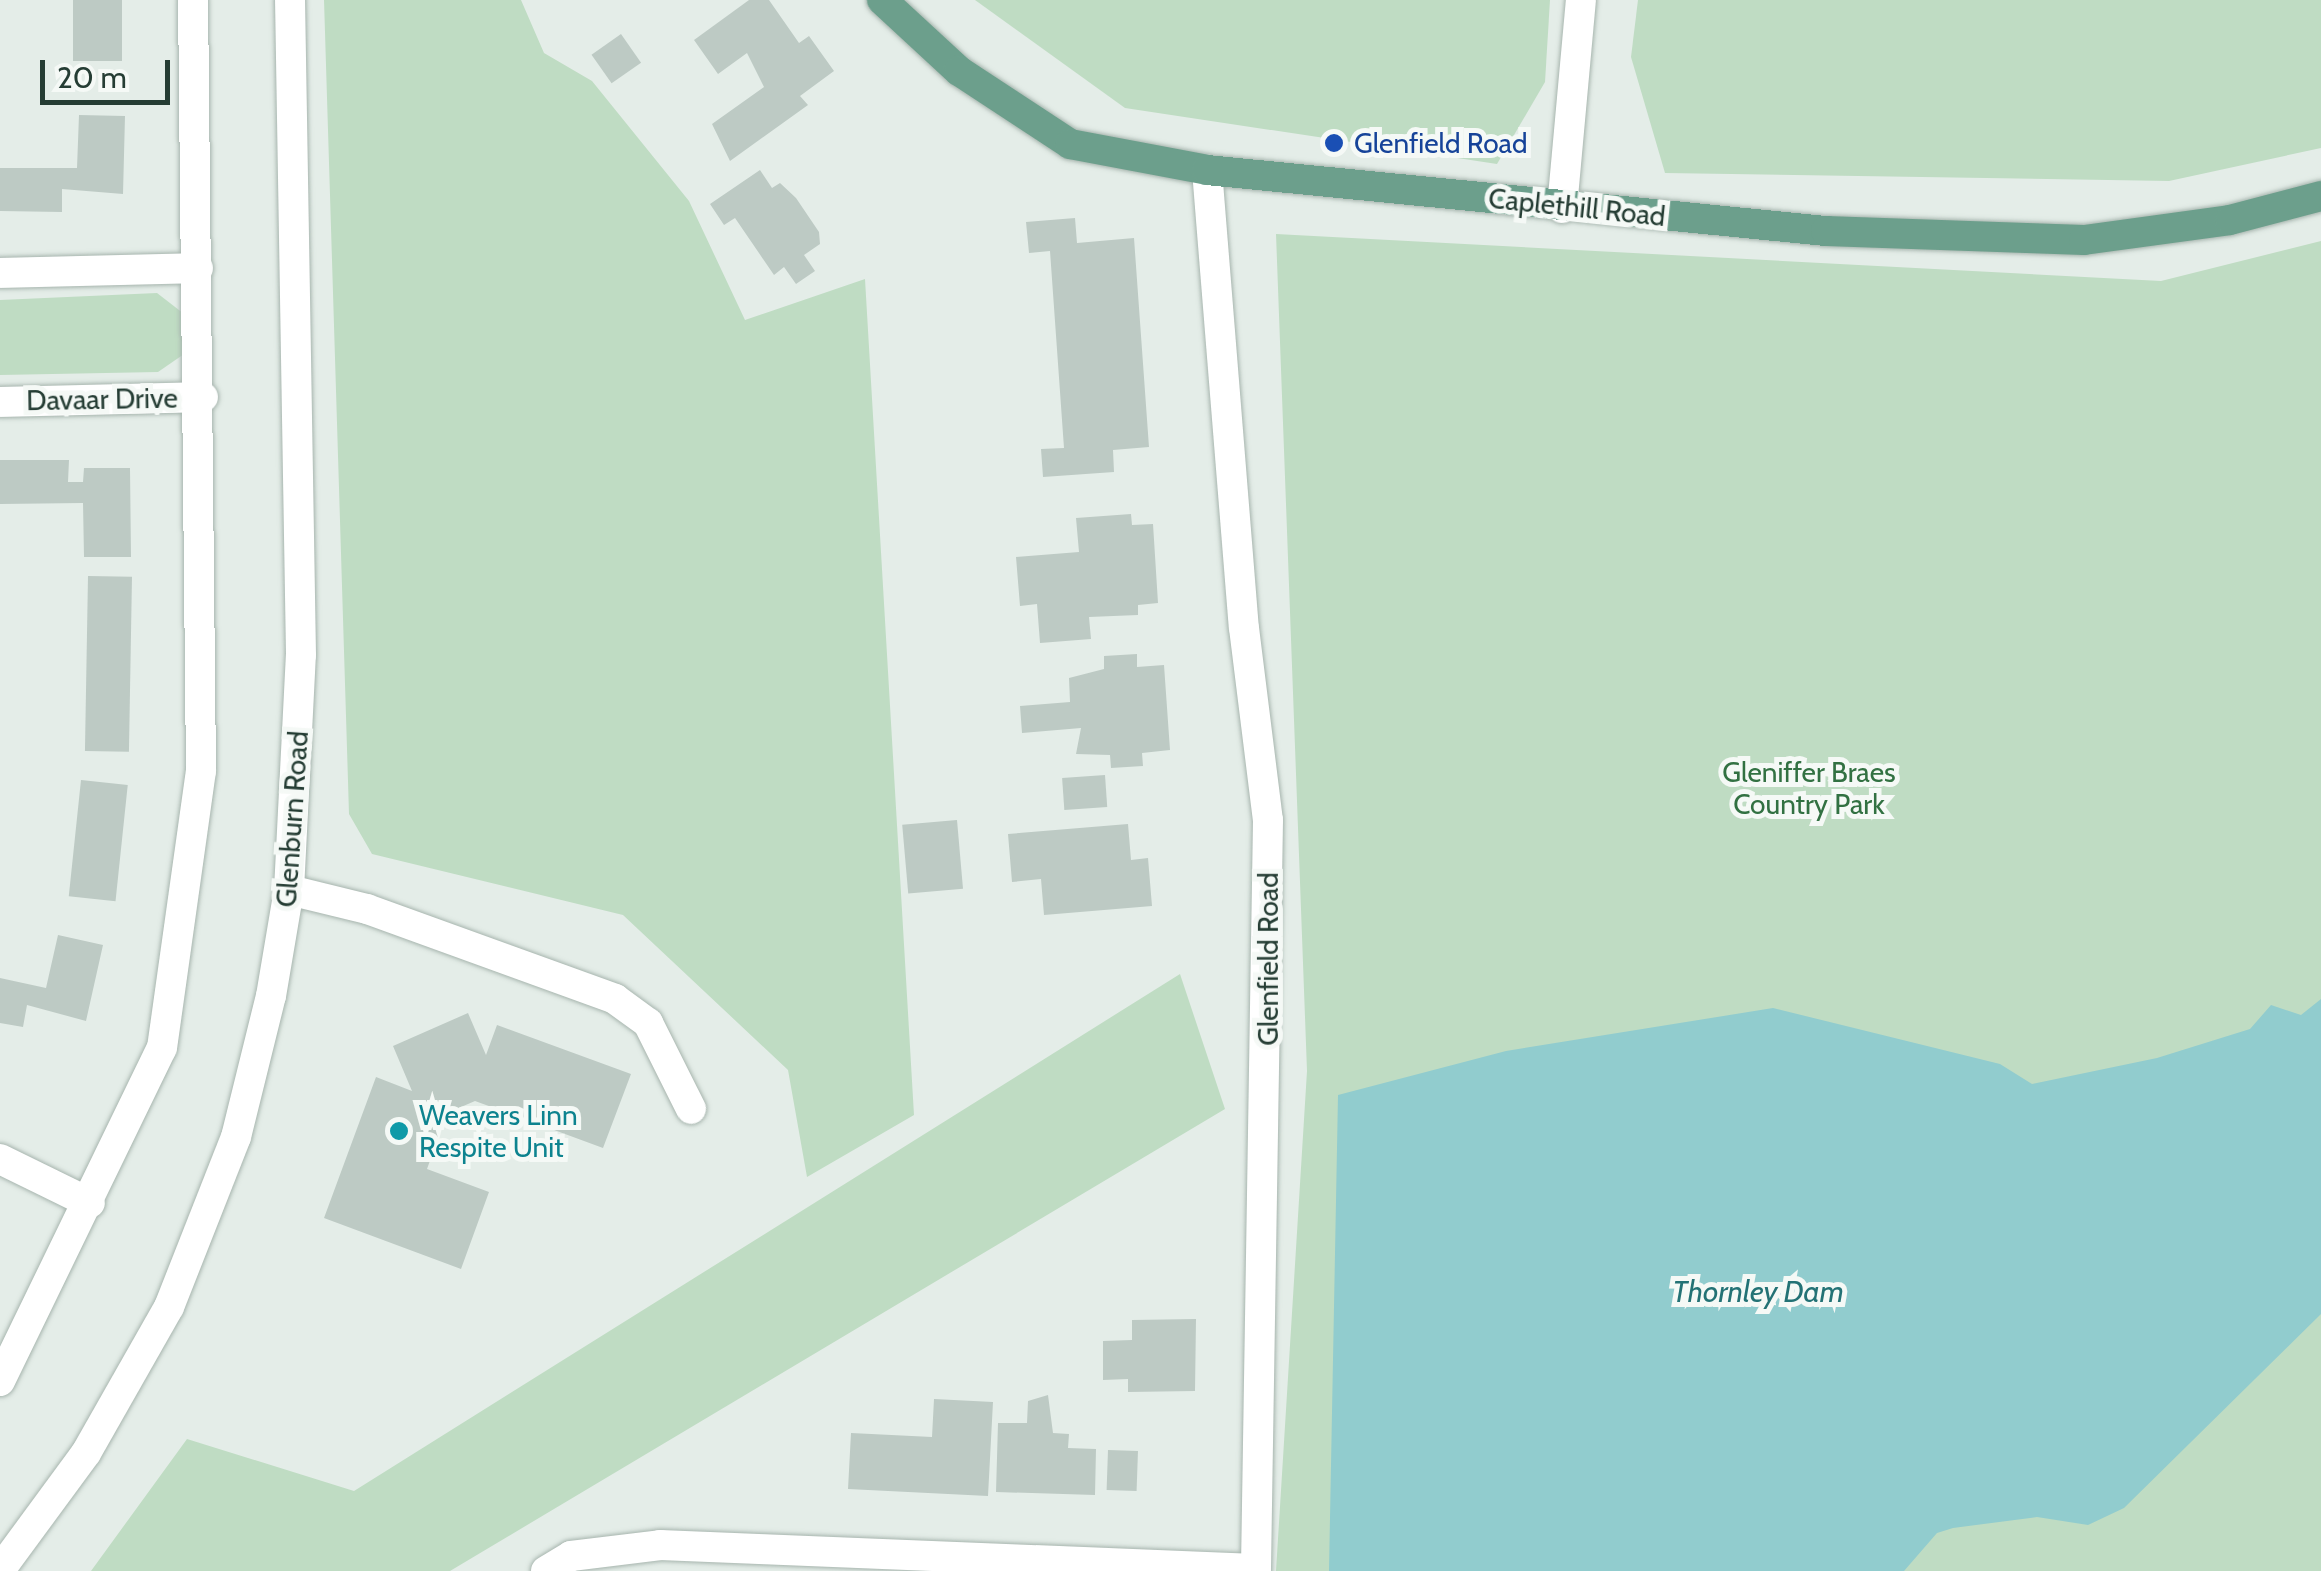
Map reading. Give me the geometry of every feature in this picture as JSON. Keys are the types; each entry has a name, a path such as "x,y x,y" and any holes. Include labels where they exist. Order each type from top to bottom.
{"main road":[{"name":"Caplethill Road","path":"882,0 959,71 1070,144 1207,170 1344,178 1562,208 1826,231 2084,240 2230,220 2321,196"}],"street":[{"path":"0,1381 90,1203 162,1048 202,772 203,397 193,0"},
{"name":"Glenburn Road","path":"0,1570 132,1378 211,1212 256,1066 289,890 301,656 290,0"},
{"path":"1562,208 1581,0"},
{"name":"Glenfield Road","path":"1207,170 1244,628 1268,820 1256,1570"},
{"path":"0,273 198,268"},
{"name":"Davaar Drive","path":"0,402 203,397"},
{"path":"289,890 367,909 614,999 648,1023 691,1110"},
{"path":"0,1159 90,1203"},
{"path":"546,1571 571,1556 660,1545 936,1564 1256,1570"}],"green space":[{"path":"324,0 521,0 544,53 592,81 689,201 745,320 865,279 914,1115 807,1177 788,1070 623,915 372,854 349,814"},
{"path":"975,0 1550,0 1545,82 1497,164 1125,108"},
{"path":"1638,0 2321,0 2321,148 2169,181 1665,173 1631,57"},
{"name":"Gleniffer Braes Country Park","path":"1276,234 2161,281 2321,241 2321,1571 1276,1571 1307,1071"},
{"path":"157,293 188,317 187,352 158,372 0,375 0,300"},
{"path":"1180,974 1225,1109 450,1571 91,1571 187,1439 354,1491"}],"water":[{"name":"Thornley Dam","path":"2321,999 2321,1314 2124,1508 2088,1525 2037,1517 1953,1528 1937,1533 1904,1571 1329,1571 1338,1095 1506,1051 1773,1008 2000,1064 2032,1084 2157,1058 2250,1029 2271,1005 2301,1015"}],"building":[{"path":"73,0 122,0 122,61 73,61"},
{"path":"749,0 769,0 799,43 809,36 834,71 800,96 808,105 730,161 712,124 764,87 747,53 718,74 694,40"},
{"path":"621,34 641,63 612,83 592,55"},
{"path":"79,115 125,116 123,194 62,189 62,212 0,211 0,168 77,168"},
{"path":"760,170 772,188 780,183 796,198 819,232 820,244 804,255 815,271 796,284 784,267 774,275 735,218 724,225 710,204"},
{"path":"1075,218 1077,243 1134,238 1149,447 1113,450 1114,472 1043,477 1041,449 1064,448 1050,251 1029,253 1026,222"},
{"path":"0,460 69,460 68,482 83,482 84,468 130,468 131,557 84,557 83,503 0,504"},
{"path":"1131,514 1132,525 1153,524 1158,603 1138,605 1138,615 1089,617 1091,639 1040,643 1037,604 1020,606 1016,557 1079,552 1076,518"},
{"path":"88,576 132,577 129,752 85,751"},
{"path":"1137,654 1137,667 1164,665 1170,750 1142,753 1143,766 1111,768 1110,755 1076,754 1081,728 1022,733 1020,706 1070,702 1069,678 1104,669 1104,656"},
{"path":"1105,775 1107,807 1064,810 1062,778"},
{"path":"81,780 128,785 116,901 69,896"},
{"path":"957,820 963,889 908,894 902,825"},
{"path":"1128,824 1131,860 1148,858 1152,906 1044,915 1041,879 1012,882 1008,834"},
{"path":"58,935 103,945 86,1021 27,1005 23,1027 0,1023 0,978 46,988"},
{"name":"Weavers Linn Respite Unit","path":"468,1013 486,1055 497,1025 631,1074 603,1148 475,1101 447,1113 427,1169 489,1192 461,1269 324,1218 376,1077 412,1091 393,1046"},
{"path":"1196,1319 1195,1391 1128,1392 1128,1379 1103,1380 1103,1341 1132,1340 1132,1320"},
{"path":"1048,1395 1053,1433 1069,1434 1068,1448 1096,1449 1095,1495 996,1492 998,1423 1027,1423 1028,1401"},
{"path":"934,1399 993,1402 988,1496 848,1489 851,1433 932,1437"},
{"path":"1108,1450 1138,1451 1137,1491 1107,1490"}],"place":[{"name":"Glenfield Road","path":"1334,143"},
{"name":"Weavers Linn Respite Unit","path":"399,1131"}]}
